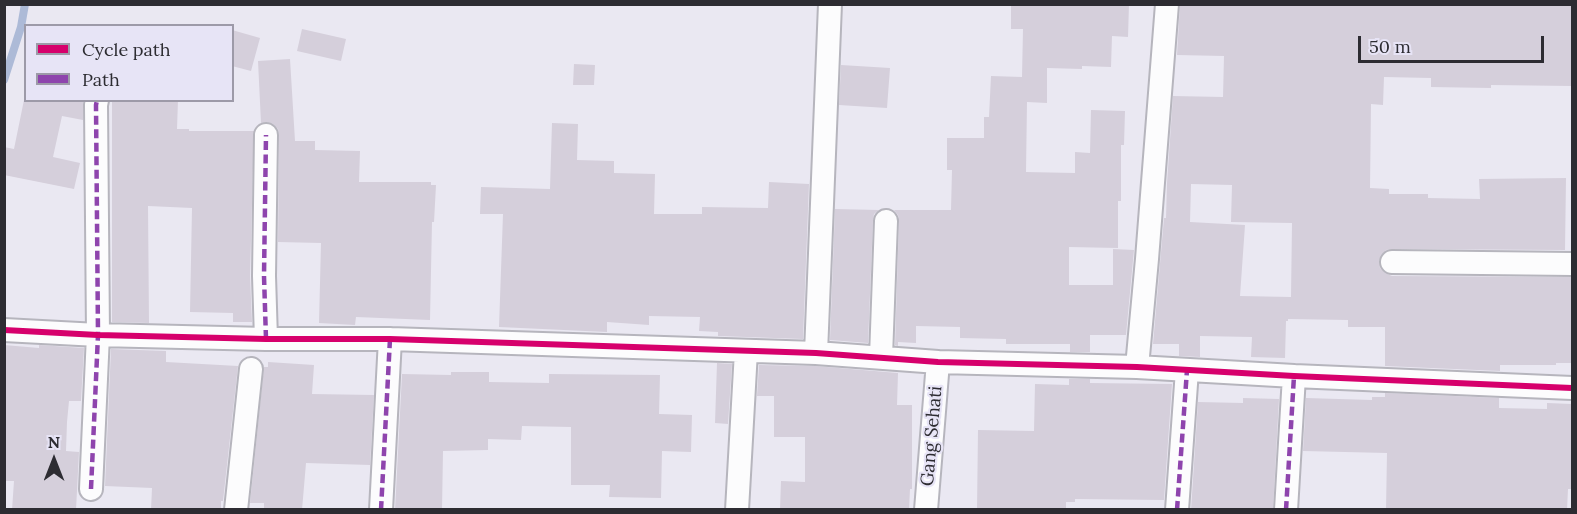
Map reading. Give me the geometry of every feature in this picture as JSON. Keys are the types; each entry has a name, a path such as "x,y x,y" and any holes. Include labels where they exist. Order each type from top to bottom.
{"street":[{"path":"816,353 830,4"},
{"path":"1137,367 1167,4"},
{"path":"91,489 98,335 97,102"},
{"path":"266,135 264,276 266,339"},
{"path":"881,357 886,221"},
{"path":"1392,262 1572,264"},
{"path":"4,330 98,335 390,339 816,353 939,362 1137,367 1572,388"},
{"path":"381,510 390,339"},
{"path":"737,510 746,351"},
{"name":"Gang Sehati","path":"926,510 939,362"},
{"path":"236,510 251,369"},
{"path":"1177,510 1187,370"},
{"path":"1286,510 1294,376"}],"building":[{"path":"1011,4 1129,4 1128,37 1112,36 1111,67 1047,68 1047,103 1027,102 1026,172 1075,173 1075,152 1090,153 1091,110 1125,111 1124,145 1121,145 1121,201 1118,201 1118,248 1069,247 1069,285 1113,285 1113,249 1134,250 1126,335 1090,335 1090,352 1070,352 1070,344 1006,344 1006,339 960,338 960,327 916,326 916,343 898,342 898,346 895,345 899,221 894,210 951,210 952,170 947,170 947,138 984,138 984,117 989,117 991,76 1022,77 1023,29 1011,29"},
{"path":"1180,4 1572,4 1572,86 1431,87 1431,78 1384,77 1383,105 1371,104 1370,188 1389,189 1389,194 1428,194 1428,198 1480,199 1479,179 1566,178 1565,250 1392,249 1386,250 1381,255 1379,262 1380,268 1392,276 1572,277 1572,363 1500,365 1500,371 1385,366 1385,327 1348,327 1348,320 1288,319 1286,321 1285,358 1251,357 1252,337 1200,336 1200,357 1179,356 1179,344 1153,344 1164,218 1166,218 1173,96 1223,97 1224,56 1177,55","holes":["1191,184 1232,185 1231,222 1292,223 1291,297 1240,296 1245,225 1190,222"]},
{"path":"302,29 346,39 341,61 297,51"},
{"path":"234,31 260,38 251,71 234,67"},
{"path":"290,59 295,141 315,141 315,150 360,151 359,182 431,182 431,185 436,185 434,222 432,222 430,320 356,317 355,325 319,323 321,243 278,242 279,135 278,129 273,124 261,123 258,61"},
{"path":"574,64 595,65 594,85 573,85"},
{"path":"841,65 890,68 887,108 839,105"},
{"path":"24,100 24,102 83,102 83,120 62,116 53,157 80,163 74,189 4,175 4,147 14,149"},
{"path":"112,102 178,102 177,129 254,131 250,276 252,322 233,322 233,313 190,312 192,208 148,206 149,323 112,322"},
{"path":"552,123 578,124 577,160 614,161 614,173 655,174 654,214 702,214 702,207 768,208 769,182 809,184 803,339 718,336 718,332 699,331 700,317 649,316 649,325 607,322 607,332 499,327 503,214 480,214 481,187 550,189"},
{"path":"835,209 879,210 874,214 873,220 868,343 830,340"},
{"path":"4,345 84,348 81,401 69,401 67,422 66,451 79,452 76,510 12,510 14,481 4,481"},
{"path":"111,349 166,351 166,362 238,366 221,510 151,510 152,488 105,486"},
{"path":"268,362 314,365 312,394 374,395 370,465 306,463 302,510 264,510 264,503 250,503 264,367 268,367"},
{"path":"717,363 732,364 728,424 715,423"},
{"path":"759,365 815,366 898,373 897,405 912,405 912,489 910,489 909,510 780,510 781,481 805,482 805,437 774,437 774,396 757,396"},
{"path":"451,372 489,372 489,382 549,383 549,374 660,375 659,414 692,415 691,452 662,451 661,498 609,497 610,485 571,485 571,427 522,426 521,440 488,439 488,450 443,451 442,510 395,510 402,374 451,375"},
{"path":"1069,379 1090,379 1090,383 1172,384 1164,500 1075,499 1075,502 1066,502 1066,510 977,510 978,430 1034,431 1035,384 1069,385"},
{"path":"1385,393 1499,398 1499,408 1547,409 1547,403 1572,404 1572,489 1568,489 1567,510 1386,510 1387,453 1303,451 1306,398 1372,400 1372,397 1385,397"},
{"path":"1243,398 1279,399 1273,510 1191,510 1198,402 1243,403"}],"waterway":[{"path":"4,80 21,27 25,4"}],"marked path":[{"path":"91,489 98,335 97,102"},
{"path":"266,135 264,276 266,339"},
{"path":"381,510 390,339"},
{"path":"1177,510 1187,370"},
{"path":"1286,510 1294,376"}],"cycle path":[{"path":"4,330 98,335 390,339 816,353 938,362 1137,367 1572,388"}]}
